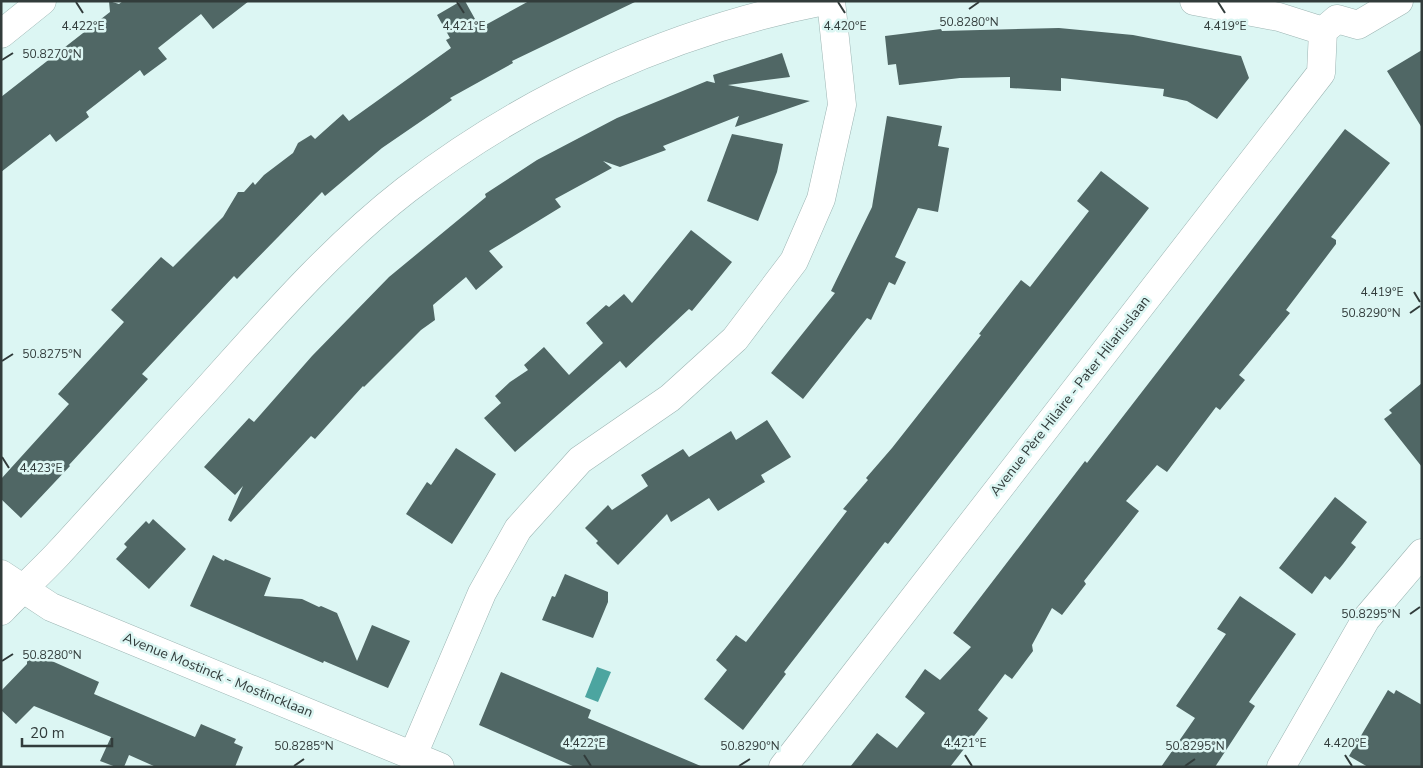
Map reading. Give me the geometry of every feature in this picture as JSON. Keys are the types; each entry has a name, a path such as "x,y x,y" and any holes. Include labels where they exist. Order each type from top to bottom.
{"street":[{"path":"1,34 42,1"},
{"path":"1,611 12,581 61,550 292,295 351,238 405,191 458,153 514,118 568,88 629,59 706,31 780,10 824,1"},
{"path":"413,755 482,593 518,529 580,460 670,398 735,339 794,261 822,199 842,105 831,1"},
{"path":"1194,1 1279,17 1333,17 1358,25 1399,1"},
{"name":"Avenue Père Hilaire - Pater Hilariuslaan","path":"783,767 1321,73 1333,17"},
{"path":"1281,767 1366,619 1422,553"},
{"name":"Avenue Mostinck - Mostincklaan","path":"12,581 51,607 440,767"}],"water":[{"path":"597,667 611,672 598,702 585,697"}],"building":[{"path":"109,1 119,4 123,1 249,1 213,29 201,14 158,48 167,59 144,76 140,70 86,112 89,117 56,142 50,134 1,172 1,97 110,12"},
{"path":"461,1 465,1 480,28 529,1 637,1 512,61 513,63 450,98 452,100 382,148 325,196 322,192 237,279 234,276 142,374 148,379 21,518 1,499 1,479 69,404 58,394 124,322 111,310 161,257 173,267 223,217 238,192 244,192 253,182 255,185 264,175 293,153 298,143 311,135 315,139 343,114 349,121 451,48 446,40 450,38 437,15"},
{"path":"1059,28 1133,35 1241,56 1249,78 1217,119 1187,101 1163,96 1164,89 1061,78 1061,91 1010,88 1010,77 960,78 899,85 896,64 888,65 885,36 941,29 942,31"},
{"path":"1422,50 1422,128 1387,71"},
{"path":"782,53 790,77 728,85 810,101 735,127 739,116 663,146 666,150 620,167 603,161 612,168 555,199 561,207 489,251 503,267 476,290 466,277 433,305 435,320 421,330 363,386 315,439 311,436 231,522 228,520 243,486 235,495 204,467 249,418 254,422 312,356 389,277 486,197 485,194 537,160 617,118 707,81 715,83 713,75"},
{"path":"887,116 942,126 938,146 949,148 938,212 918,208 895,257 906,262 895,285 889,282 871,320 867,318 803,399 771,373 835,293 831,291 872,207"},
{"path":"1345,129 1390,163 1331,237 1336,240 1336,244 1286,310 1290,313 1239,375 1245,380 1220,410 1216,407 1167,472 1157,465 1126,501 1139,511 1084,581 1086,584 1062,615 1052,608 1032,645 1033,651 1012,679 1005,674 978,710 988,718 950,767 850,767 877,733 897,748 925,713 905,697 925,669 940,680 971,647 953,633"},
{"path":"732,134 783,144 777,172 758,221 707,201"},
{"path":"1101,171 1149,208 888,544 885,542 832,610 784,672 786,674 743,730 704,699 727,670 716,660 736,635 746,642 847,511 843,509 868,480 866,478 981,335 979,334 1021,280 1030,287 1089,211 1077,201"},
{"path":"691,230 732,262 692,311 689,309 626,368 620,361 515,452 484,418 501,403 495,396 510,382 528,370 524,365 544,347 569,375 603,343 586,323 606,305 609,307 624,294 632,303"},
{"path":"1422,383 1422,467 1384,419 1392,413 1389,410"},
{"path":"767,420 791,457 761,475 765,482 718,511 709,498 671,522 667,514 618,565 596,543 598,541 585,528 608,505 612,510 648,486 641,475 683,449 689,457 731,431 736,440"},
{"path":"456,448 496,474 452,544 406,514 427,482 431,485"},
{"path":"1335,497 1367,522 1351,543 1356,547 1330,580 1325,576 1312,594 1279,568"},
{"path":"153,519 186,549 149,589 116,559 127,547 124,544 146,521 149,524"},
{"path":"213,555 224,561 225,559 271,578 264,596 302,599 337,613 357,661 372,625 410,641 388,688 324,661 323,663 190,606"},
{"path":"565,574 608,592 608,602 593,638 542,620 552,596 555,597"},
{"path":"1240,596 1296,634 1249,702 1255,706 1215,767 1161,767 1195,718 1176,706 1226,634 1217,629"},
{"path":"27,650 99,682 94,694 195,737 201,724 236,739 234,743 243,747 235,767 156,767 129,755 124,767 116,767 100,761 111,737 34,706 16,724 1,710 1,691 27,664"},
{"path":"501,672 591,710 588,718 703,767 575,767 479,725"},
{"path":"1388,690 1394,694 1396,690 1422,705 1422,767 1368,767 1349,756"}]}
